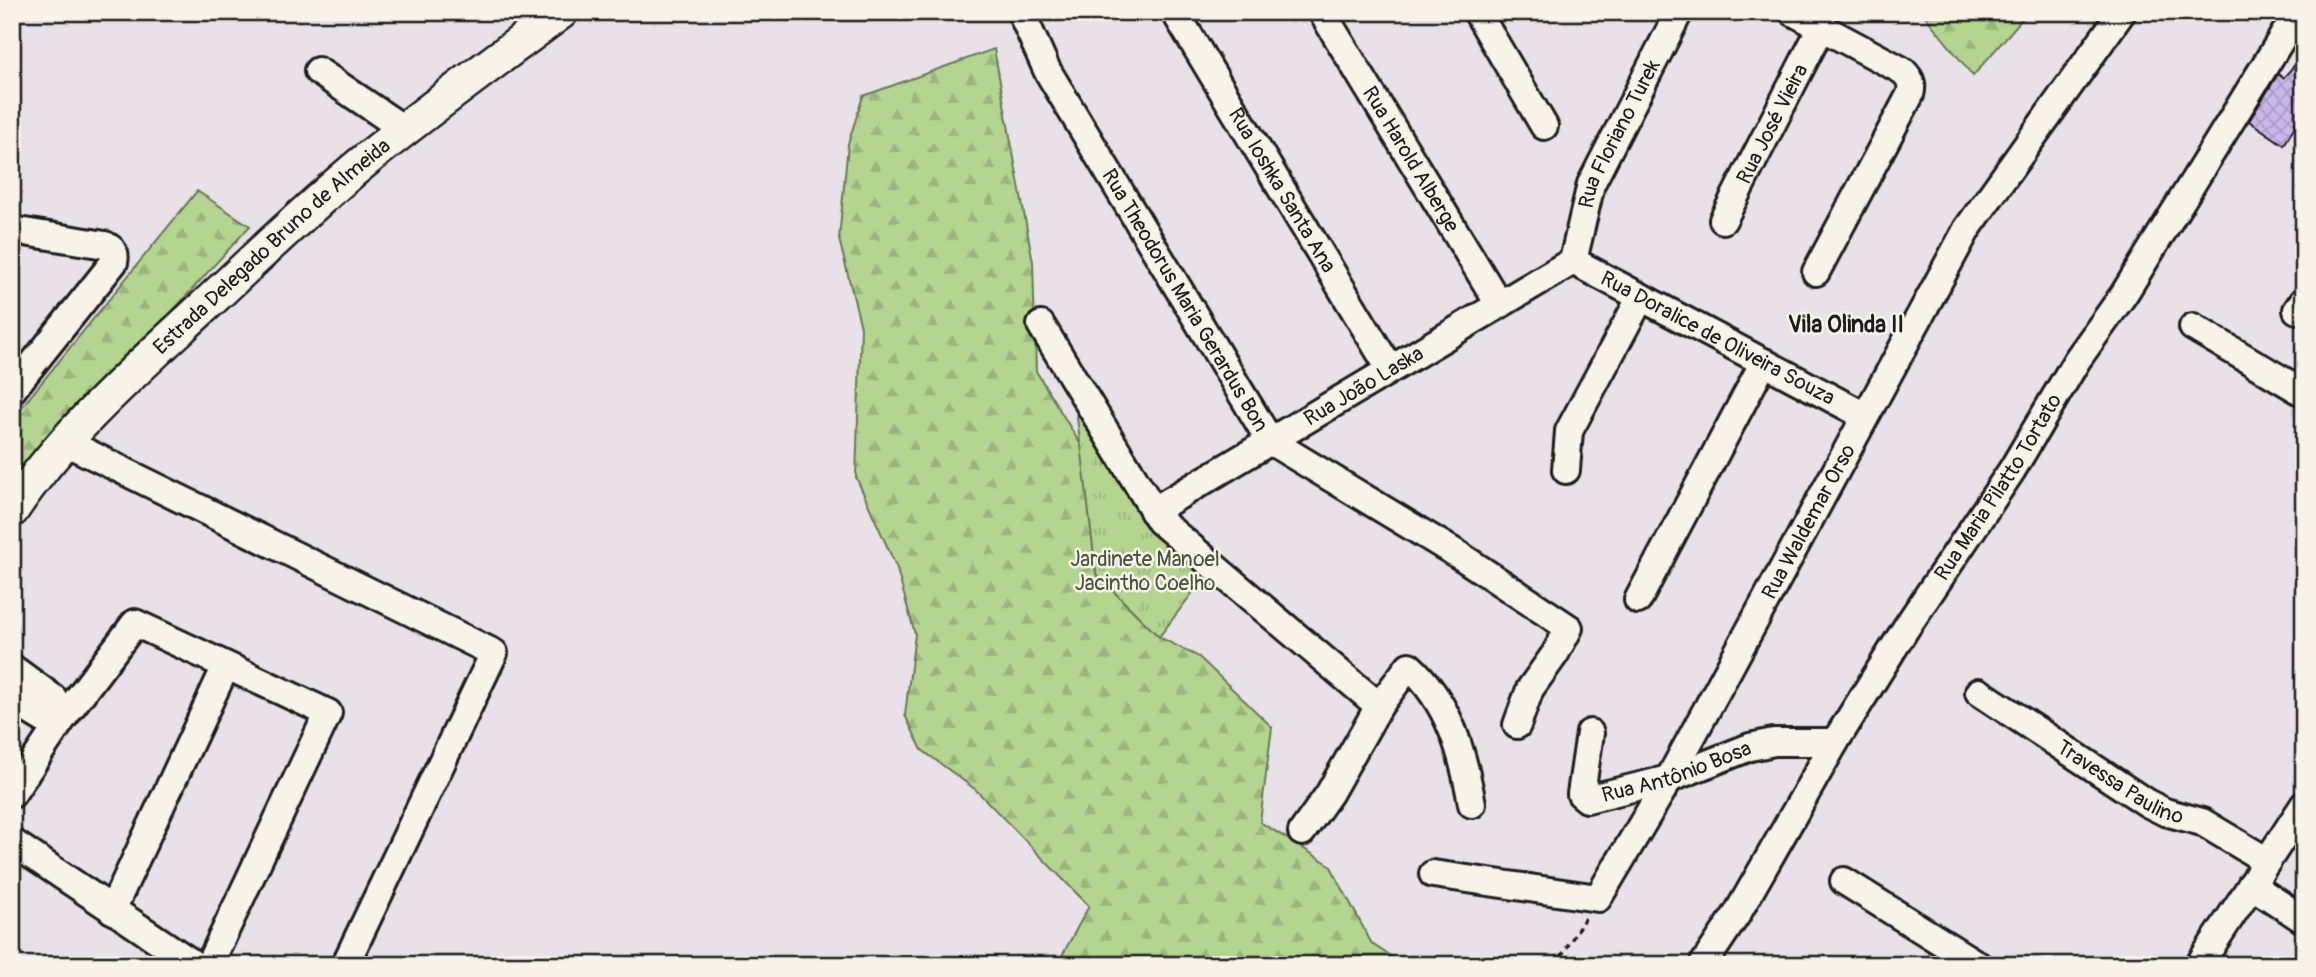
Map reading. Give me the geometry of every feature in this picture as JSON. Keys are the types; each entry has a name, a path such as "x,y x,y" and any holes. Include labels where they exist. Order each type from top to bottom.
{"main road":[{"name":"Estrada Delegado Bruno de Almeida","path":"12,510 65,442 134,370 360,164 561,12"}],"street":[{"name":"Rua Theodorus Maria Gerardus Bon","path":"1021,12 1047,70 1270,441 1462,557 1569,628 1555,654 1530,689 1517,724"},
{"name":"Rua Ioshka Santa Ana","path":"1175,12 1390,369"},
{"name":"Rua Harold Alberge","path":"1322,12 1499,304"},
{"path":"1476,12 1544,126"},
{"name":"Rua Floriano Turek","path":"1573,261 1591,184 1679,12"},
{"path":"1793,12 1903,71 1913,86 1816,272"},
{"name":"Rua Waldemar Orso","path":"1598,898 1669,779 1966,229 2122,12"},
{"name":"Rua Maria Pilatto Tortato","path":"1703,965 1737,914 1835,742 1913,617 2012,470 2072,368 2124,293 2298,12"},
{"name":"Rua José Vieira","path":"1723,220 1822,26"},
{"path":"318,71 405,130"},
{"path":"12,230 105,245 112,250 115,258 12,390"},
{"name":"Rua João Laska","path":"1153,511 1573,261"},
{"name":"Rua Doralice de Oliveira Souza","path":"1573,261 1865,416"},
{"path":"1566,470 1569,431 1641,297"},
{"path":"1041,325 1153,511 1167,527 1379,706"},
{"path":"2193,327 2304,393"},
{"path":"1638,600 1764,362"},
{"path":"65,442 494,653 345,965"},
{"path":"12,794 63,718 135,623 328,713 209,965"},
{"path":"112,910 226,666"},
{"path":"1302,832 1329,794 1379,706 1409,666 1435,695 1451,726 1468,776 1472,804"},
{"path":"12,668 53,698 63,718"},
{"name":"Travessa Paulino","path":"1979,692 2147,803 2165,812 2202,822 2267,861"},
{"path":"12,700 45,720 63,718"},
{"name":"Rua Antônio Bosa","path":"1590,733 1581,794 1587,799 1669,779 1750,747 1774,742 1835,742"},
{"path":"2199,965 2303,808"},
{"path":"12,842 195,965"},
{"path":"1433,874 1598,898"},
{"path":"1844,881 1978,965"},
{"path":"2251,886 2304,920"}],"path":[{"path":"1556,965 1598,898"}],"green space":[{"path":"1922,12 2028,12 1973,76"},
{"path":"994,49 1033,262 1036,371 1081,445 1096,574 1159,637 1199,657 1272,727 1260,822 1330,865 1372,944 1404,965 1057,965 1089,906 976,790 922,750 905,715 915,634 896,566 856,477 861,327 839,239 848,144 863,96"},
{"path":"197,191 250,226 12,487 12,419"},
{"name":"Jardinete Manoel Jacintho Coelho","path":"1075,401 1206,575 1159,637 1096,574"}],"building":[{"path":"2304,55 2304,123 2299,119 2284,145 2249,121 2278,74 2283,78"}],"district":[{"name":"Vila Olinda II","path":"1846,324"}]}
